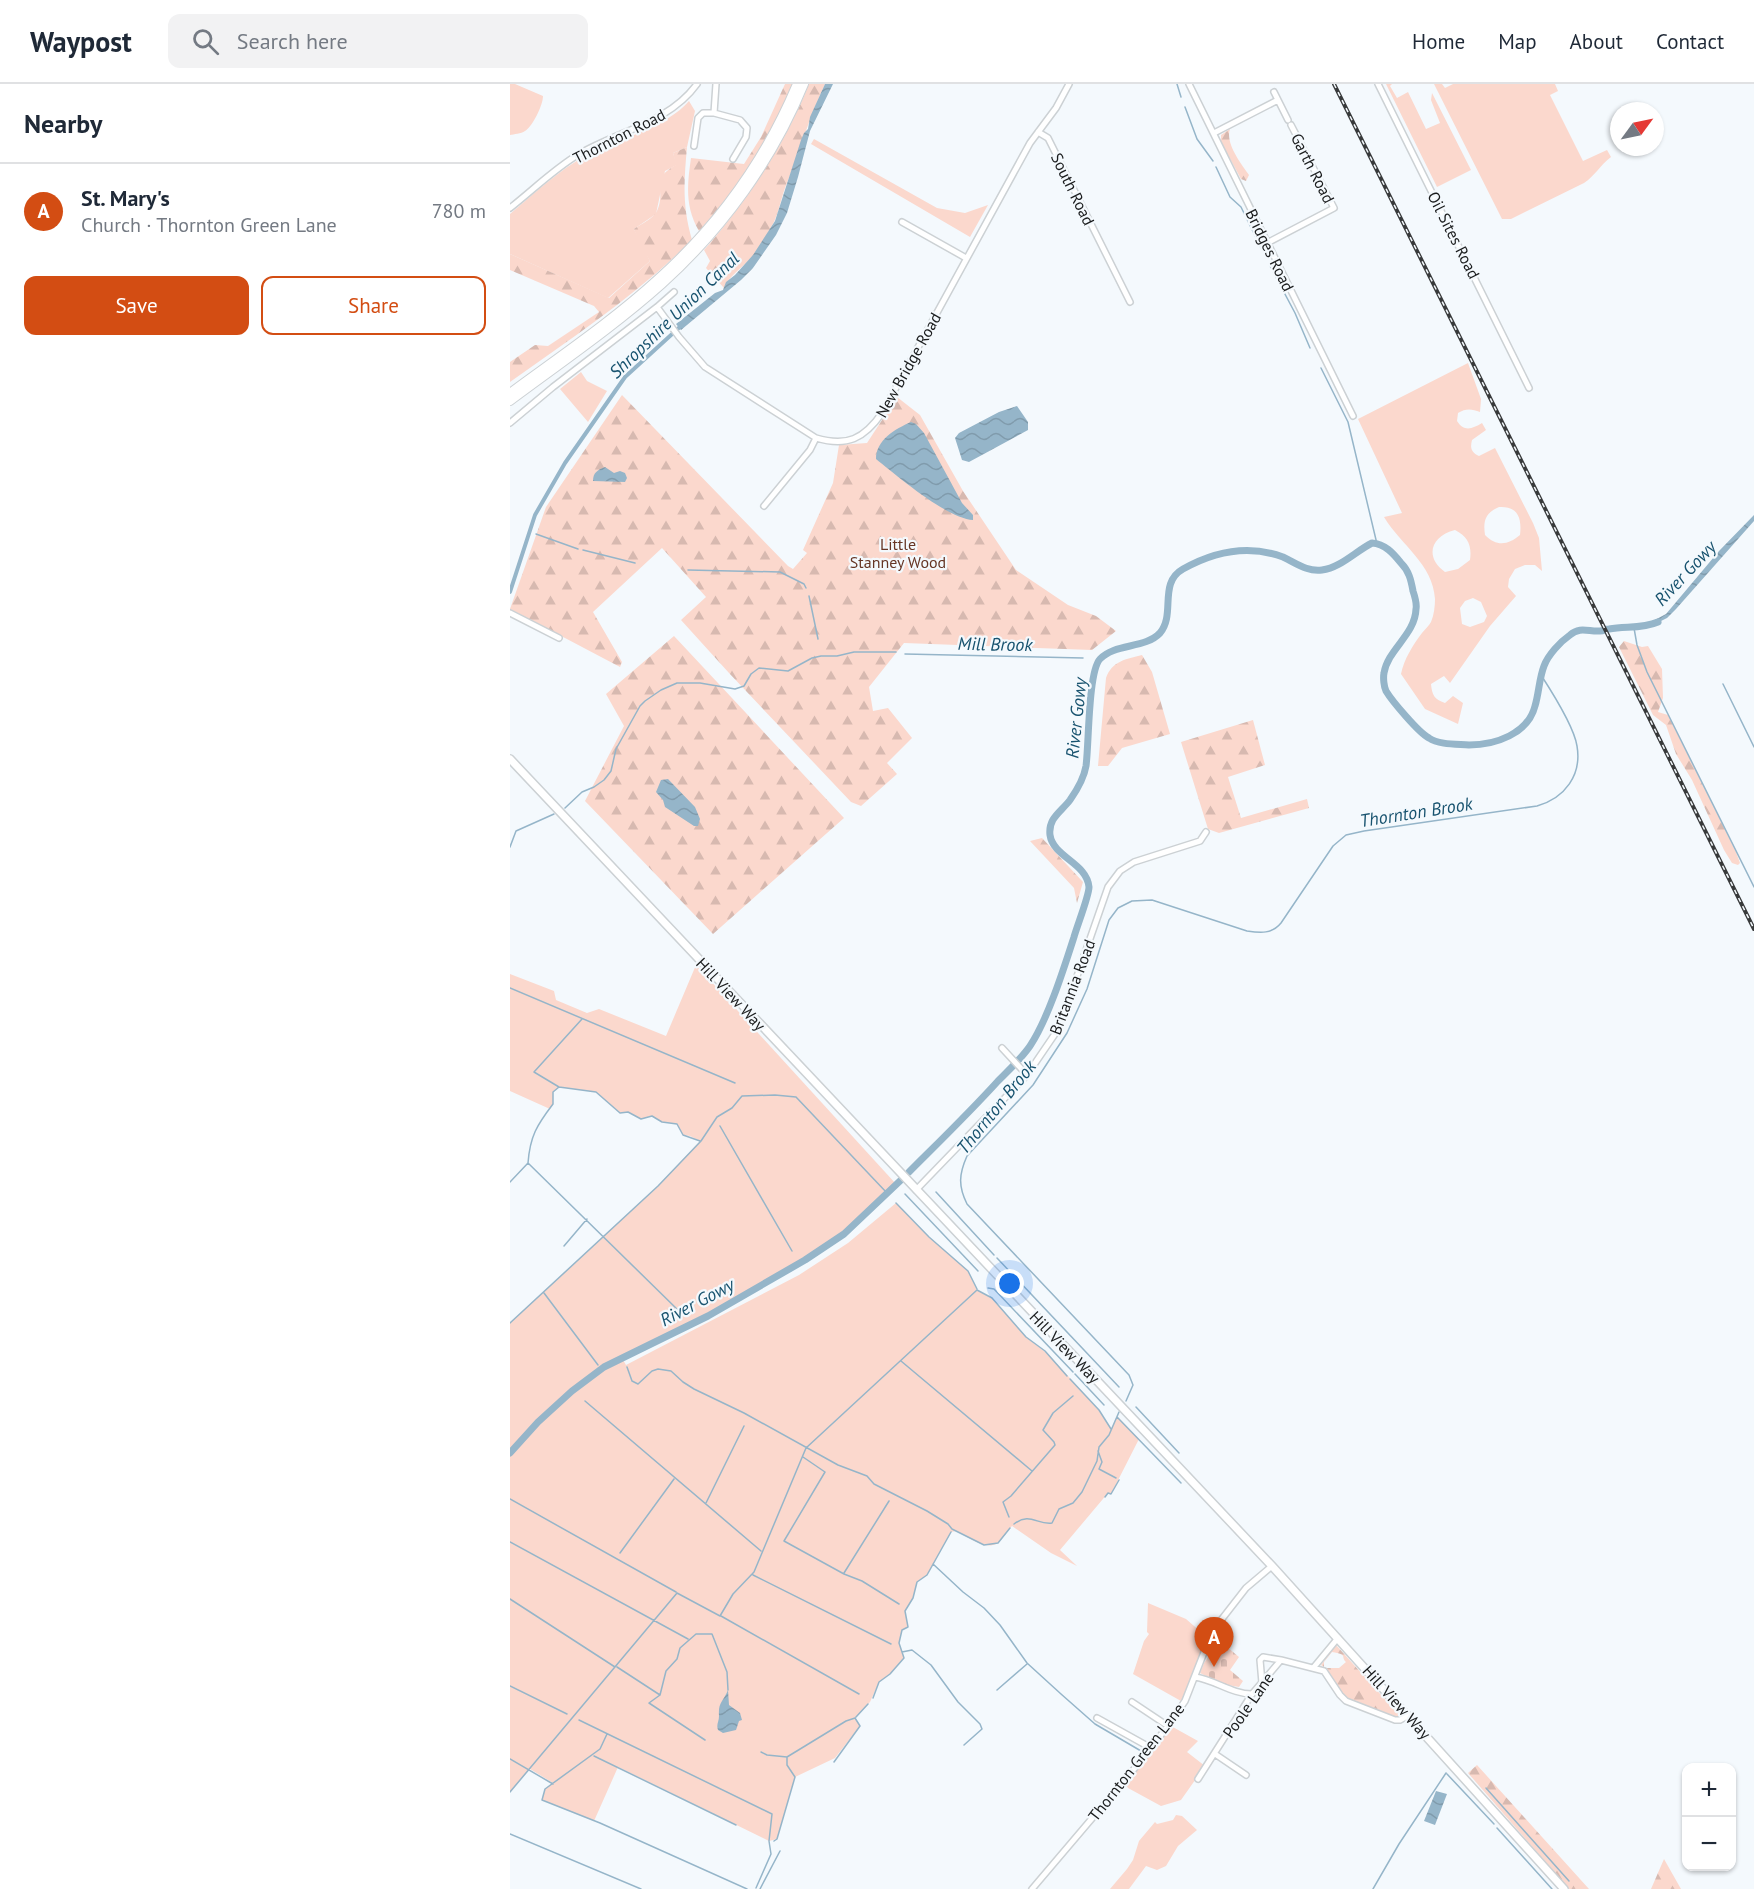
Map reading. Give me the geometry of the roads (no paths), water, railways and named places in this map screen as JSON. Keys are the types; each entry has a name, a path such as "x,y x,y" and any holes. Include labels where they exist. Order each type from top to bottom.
{"highway":[{"path":"512,391 641,294 697,241 749,174 771,138 797,84"},
{"path":"510,401 629,312 662,284 697,249 726,216 755,176 776,142 804,84"}],"main road":[{"name":"Hill View Way","path":"510,759 1272,1566 1564,1889"}],"street":[{"name":"Thornton Road","path":"510,208 579,155 667,112 686,97 697,84"},
{"path":"714,113 716,84"},
{"path":"1038,132 1056,108 1068,84"},
{"name":"Bridges Road","path":"1189,84 1353,416"},
{"name":"Oil Sites Road","path":"1378,84 1529,388"},
{"name":"Garth Road","path":"1267,243 1334,208 1274,92"},
{"path":"1214,133 1278,100"},
{"path":"694,146 698,118 703,112 714,113 740,120 747,128 747,136 737,156"},
{"name":"New Bridge Road","path":"657,308 695,357 713,373 816,438 844,442 857,438 874,425 895,391 966,258 1038,132"},
{"name":"South Road","path":"1038,132 1048,138 1130,302"},
{"path":"902,222 966,258"},
{"path":"510,423 553,387 657,308 674,292"},
{"path":"764,506 810,450 816,438"},
{"path":"510,613 559,638"},
{"name":"Britannia Road","path":"916,1190 1027,1075 1059,1028 1108,887 1114,877 1134,862 1200,841 1206,832"},
{"path":"1002,1048 1027,1075"},
{"name":"Thornton Green Lane","path":"1032,1889 1151,1748 1185,1701 1210,1637 1218,1624 1233,1602 1272,1566"},
{"path":"1338,1638 1314,1667 1324,1671 1346,1701 1395,1720 1408,1715"},
{"path":"1262,1683 1260,1660 1263,1657 1281,1660"},
{"name":"Poole Lane","path":"1198,1779 1252,1694 1281,1660 1314,1667"},
{"path":"1195,1677 1203,1678 1241,1694 1252,1694"},
{"path":"1241,1694 1244,1707"},
{"path":"1132,1702 1168,1725"},
{"path":"1097,1718 1151,1748"},
{"path":"1215,1754 1246,1775"}],"water":[{"path":"825,84 833,84 810,131 787,213 776,235 753,268 741,280 681,330 676,324 715,293 723,290 726,282 753,255 775,221 801,140 808,129 810,117"},
{"path":"1017,406 1028,422 1028,430 969,462 962,460 955,438 959,433 999,412"},
{"path":"911,422 924,433 962,503 973,515 973,520 963,518 937,505 876,459 879,446 883,441 893,432"},
{"path":"605,467 614,473 620,471 625,473 627,478 625,482 593,481 596,472"},
{"path":"1754,515 1754,521 1676,609 1667,618 1651,626 1649,623 1666,614 1719,551"},
{"path":"668,779 695,807 700,819 698,826 694,826 665,807 663,800 656,792 661,780"},
{"path":"728,1690 729,1705 740,1713 742,1720 739,1721 736,1730 723,1733 718,1730 717,1725 719,1708"},
{"path":"1436,1791 1447,1794 1435,1825 1424,1821"}],"waterway":[{"path":"1177,84 1181,97"},
{"path":"1185,107 1197,139 1213,161"},
{"path":"1216,167 1230,197 1241,207 1262,250"},
{"path":"1269,264 1295,313 1310,348"},
{"name":"Shropshire Union Canal","path":"510,592 535,515 565,463 625,377 682,325"},
{"path":"1321,368 1348,422 1377,544"},
{"path":"536,534 578,549"},
{"name":"River Gowy","path":"909,1172 1019,1060 1037,1035 1043,1022 1060,978 1089,887 1087,879 1077,866 1052,843 1050,829 1053,820 1075,792 1085,770 1091,693 1096,666 1106,654 1146,642 1160,633 1167,617 1171,582 1175,575 1183,569 1219,554 1244,550 1270,553 1306,568 1322,570 1342,563 1372,543 1385,547 1408,572 1416,605 1415,618 1411,627 1386,664 1385,689 1413,724 1425,735 1448,744 1489,743 1518,731 1531,716 1541,676 1551,653 1574,632 1602,631 1658,622"},
{"path":"583,550 635,563"},
{"path":"688,570 780,572 804,584 806,588"},
{"path":"809,596 818,639"},
{"name":"Thornton Brook","path":"1634,628 1637,645 1647,672 1754,887"},
{"name":"Mill Brook","path":"565,808 582,792 604,780 611,771 616,749 640,706 661,690 677,683 700,683 735,689 744,686 751,674 759,668 788,671 812,658 821,656 837,656 854,652 896,652"},
{"name":"Mill Brook","path":"905,654 1083,658"},
{"name":"Thornton Brook","path":"1126,1401 1133,1385 1129,1375 967,1204 961,1180 967,1156 1033,1085 1067,1033 1087,989 1109,920 1118,908 1132,901 1152,900 1247,931 1270,931 1278,927 1333,846 1346,835 1537,806 1556,797 1574,776 1578,757 1577,746 1567,719 1541,675"},
{"path":"1723,684 1754,747"},
{"name":"Mill Brook","path":"510,847 516,831 554,814"},
{"path":"510,988 735,1083"},
{"path":"582,1019 534,1072 559,1087 596,1092 620,1113 628,1112 641,1119 652,1116 662,1122 677,1124 683,1135 700,1141"},
{"path":"559,1087 553,1092 553,1104 535,1131 530,1145 528,1163 681,1313"},
{"path":"510,1323 658,1186 701,1141 717,1117 732,1108 742,1096 796,1097 887,1193"},
{"path":"720,1126 792,1251"},
{"path":"510,1182 528,1163"},
{"name":"River Gowy","path":"510,1453 538,1422 572,1391 604,1367 708,1316 805,1260 844,1234 901,1180"},
{"path":"936,1192 994,1255"},
{"path":"905,1194 978,1271"},
{"path":"896,1203 929,1237 968,1271 977,1289"},
{"path":"564,1246 587,1219"},
{"path":"997,1258 1119,1387"},
{"path":"988,1288 994,1289 1073,1372"},
{"path":"510,1792 677,1593 720,1616 733,1594 754,1572 806,1448 977,1290 992,1298 1026,1337 1045,1351 1067,1376"},
{"path":"544,1293 598,1365"},
{"path":"901,1361 1032,1471"},
{"name":"Thornton Brook","path":"627,1367 632,1381 638,1384 652,1371 658,1369 671,1371 694,1389 744,1413 838,1465 867,1476 874,1484 927,1511 952,1529 984,1545 998,1543 1010,1528"},
{"path":"1075,1374 1104,1405"},
{"path":"1070,1379 1099,1410 1111,1429"},
{"path":"1009,1517 1003,1502 1011,1496 1055,1445 1043,1430 1053,1413 1073,1396"},
{"path":"585,1401 761,1551"},
{"path":"1136,1407 1179,1453"},
{"name":"Thornton Brook","path":"1014,1524 1025,1519 1052,1523 1059,1509 1073,1503 1082,1492 1097,1461 1099,1447 1109,1435 1119,1412"},
{"path":"1117,1417 1181,1483"},
{"path":"706,1503 744,1426"},
{"path":"1098,1451 1102,1462 1099,1469 1116,1478"},
{"path":"803,1457 825,1472 784,1541 844,1574 862,1581 899,1604"},
{"path":"620,1553 674,1479"},
{"path":"1105,1497 1108,1493 1111,1494 1119,1480"},
{"path":"510,1499 676,1592"},
{"path":"844,1573 889,1501"},
{"path":"873,1698 879,1682 890,1674 904,1658 899,1643 902,1630 908,1627 905,1611 913,1598 917,1582 927,1575 951,1532"},
{"path":"510,1542 688,1639"},
{"path":"933,1564 984,1608 1000,1625 1027,1663 1061,1694 1095,1724 1141,1751"},
{"path":"753,1575 891,1644"},
{"path":"510,1599 615,1667"},
{"path":"721,1616 859,1694"},
{"path":"660,1695 666,1671 677,1659 680,1648 696,1634 712,1634 727,1672 728,1690"},
{"path":"902,1652 912,1650 931,1665 958,1702 980,1724 982,1729 964,1745"},
{"path":"997,1690 1027,1664"},
{"path":"617,1667 660,1695 649,1703 705,1740"},
{"path":"510,1686 567,1714"},
{"path":"856,1717 868,1704"},
{"path":"774,1841 777,1839 795,1777 787,1765 787,1757 846,1721 855,1718 860,1726 834,1762"},
{"path":"579,1720 772,1814 769,1841 771,1854 756,1888"},
{"path":"607,1734 600,1749 545,1789 542,1800 600,1823 747,1889"},
{"path":"761,1752 767,1755 787,1757"},
{"path":"594,1756 736,1825"},
{"path":"510,1759 553,1784"},
{"path":"1373,1889 1399,1844 1446,1773"},
{"path":"1447,1774 1494,1824"},
{"path":"1486,1788 1569,1881"},
{"path":"1497,1828 1552,1889"},
{"path":"510,1834 641,1889"},
{"path":"760,1889 780,1851"}],"railway":[{"path":"1334,84 1754,929"}],"place":[{"name":"St. Mary's","path":"1214,1667"}],"park label":[{"name":"Little Stanney Wood","path":"898,553"}]}
